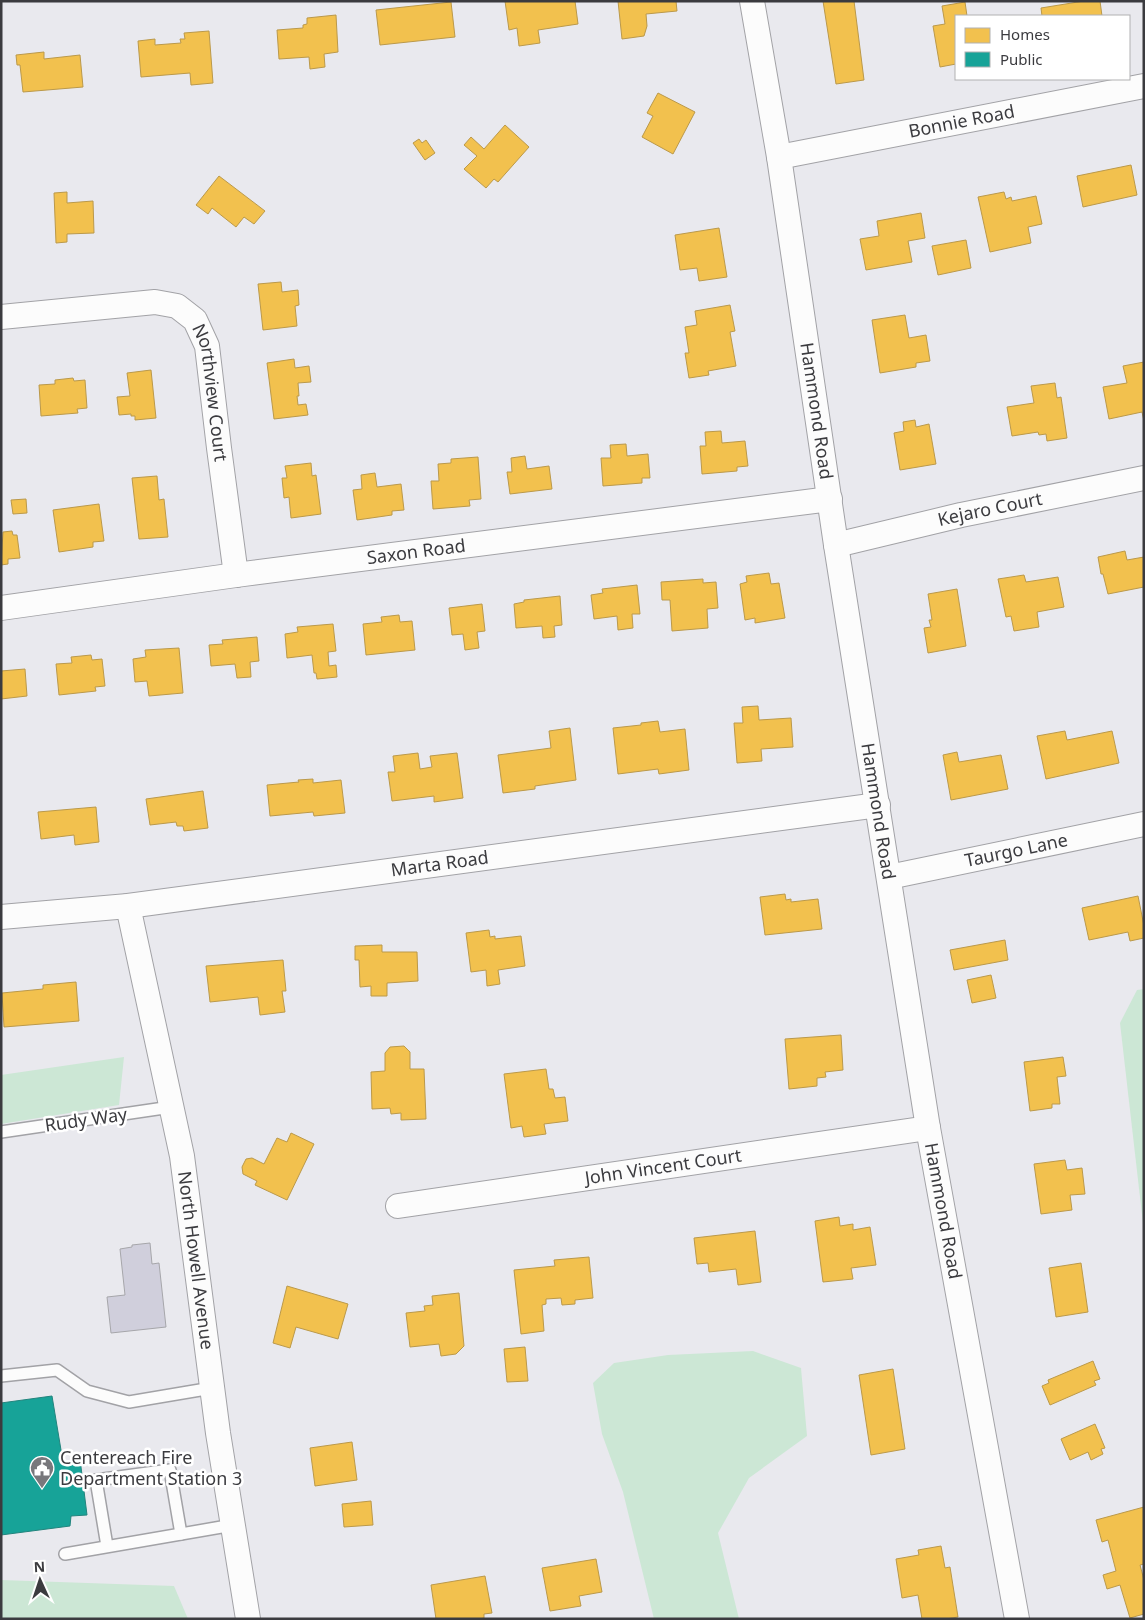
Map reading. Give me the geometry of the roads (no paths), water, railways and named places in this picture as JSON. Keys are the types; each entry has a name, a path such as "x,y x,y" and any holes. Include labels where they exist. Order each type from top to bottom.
{"street":[{"name":"Hammond Road","path":"752,1 779,157 836,545 928,1128 1017,1619"},
{"name":"Bonnie Road","path":"779,157 1144,86"},
{"name":"Northview Court","path":"1,317 155,302 176,306 195,320 207,346 236,575"},
{"name":"Kejaro Court","path":"836,545 961,515 1144,478"},
{"name":"Saxon Road","path":"1,608 236,575 830,499"},
{"name":"Marta Road","path":"1,917 128,906 878,805"},
{"name":"Taurgo Lane","path":"888,877 1144,824"},
{"name":"North Howell Avenue","path":"128,906 182,1156 212,1388 248,1619"},
{"name":"John Vincent Court","path":"398,1206 928,1128"}],"lane":[{"name":"Rudy Way","path":"1,1132 172,1107"},
{"path":"1,1376 56,1370 87,1391 129,1402 212,1388"},
{"path":"107,1546 96,1480 170,1470 181,1534"},
{"path":"65,1554 233,1525"}],"place":[{"name":"Centereach Fire Department Station 3","path":"42,1489"}]}
